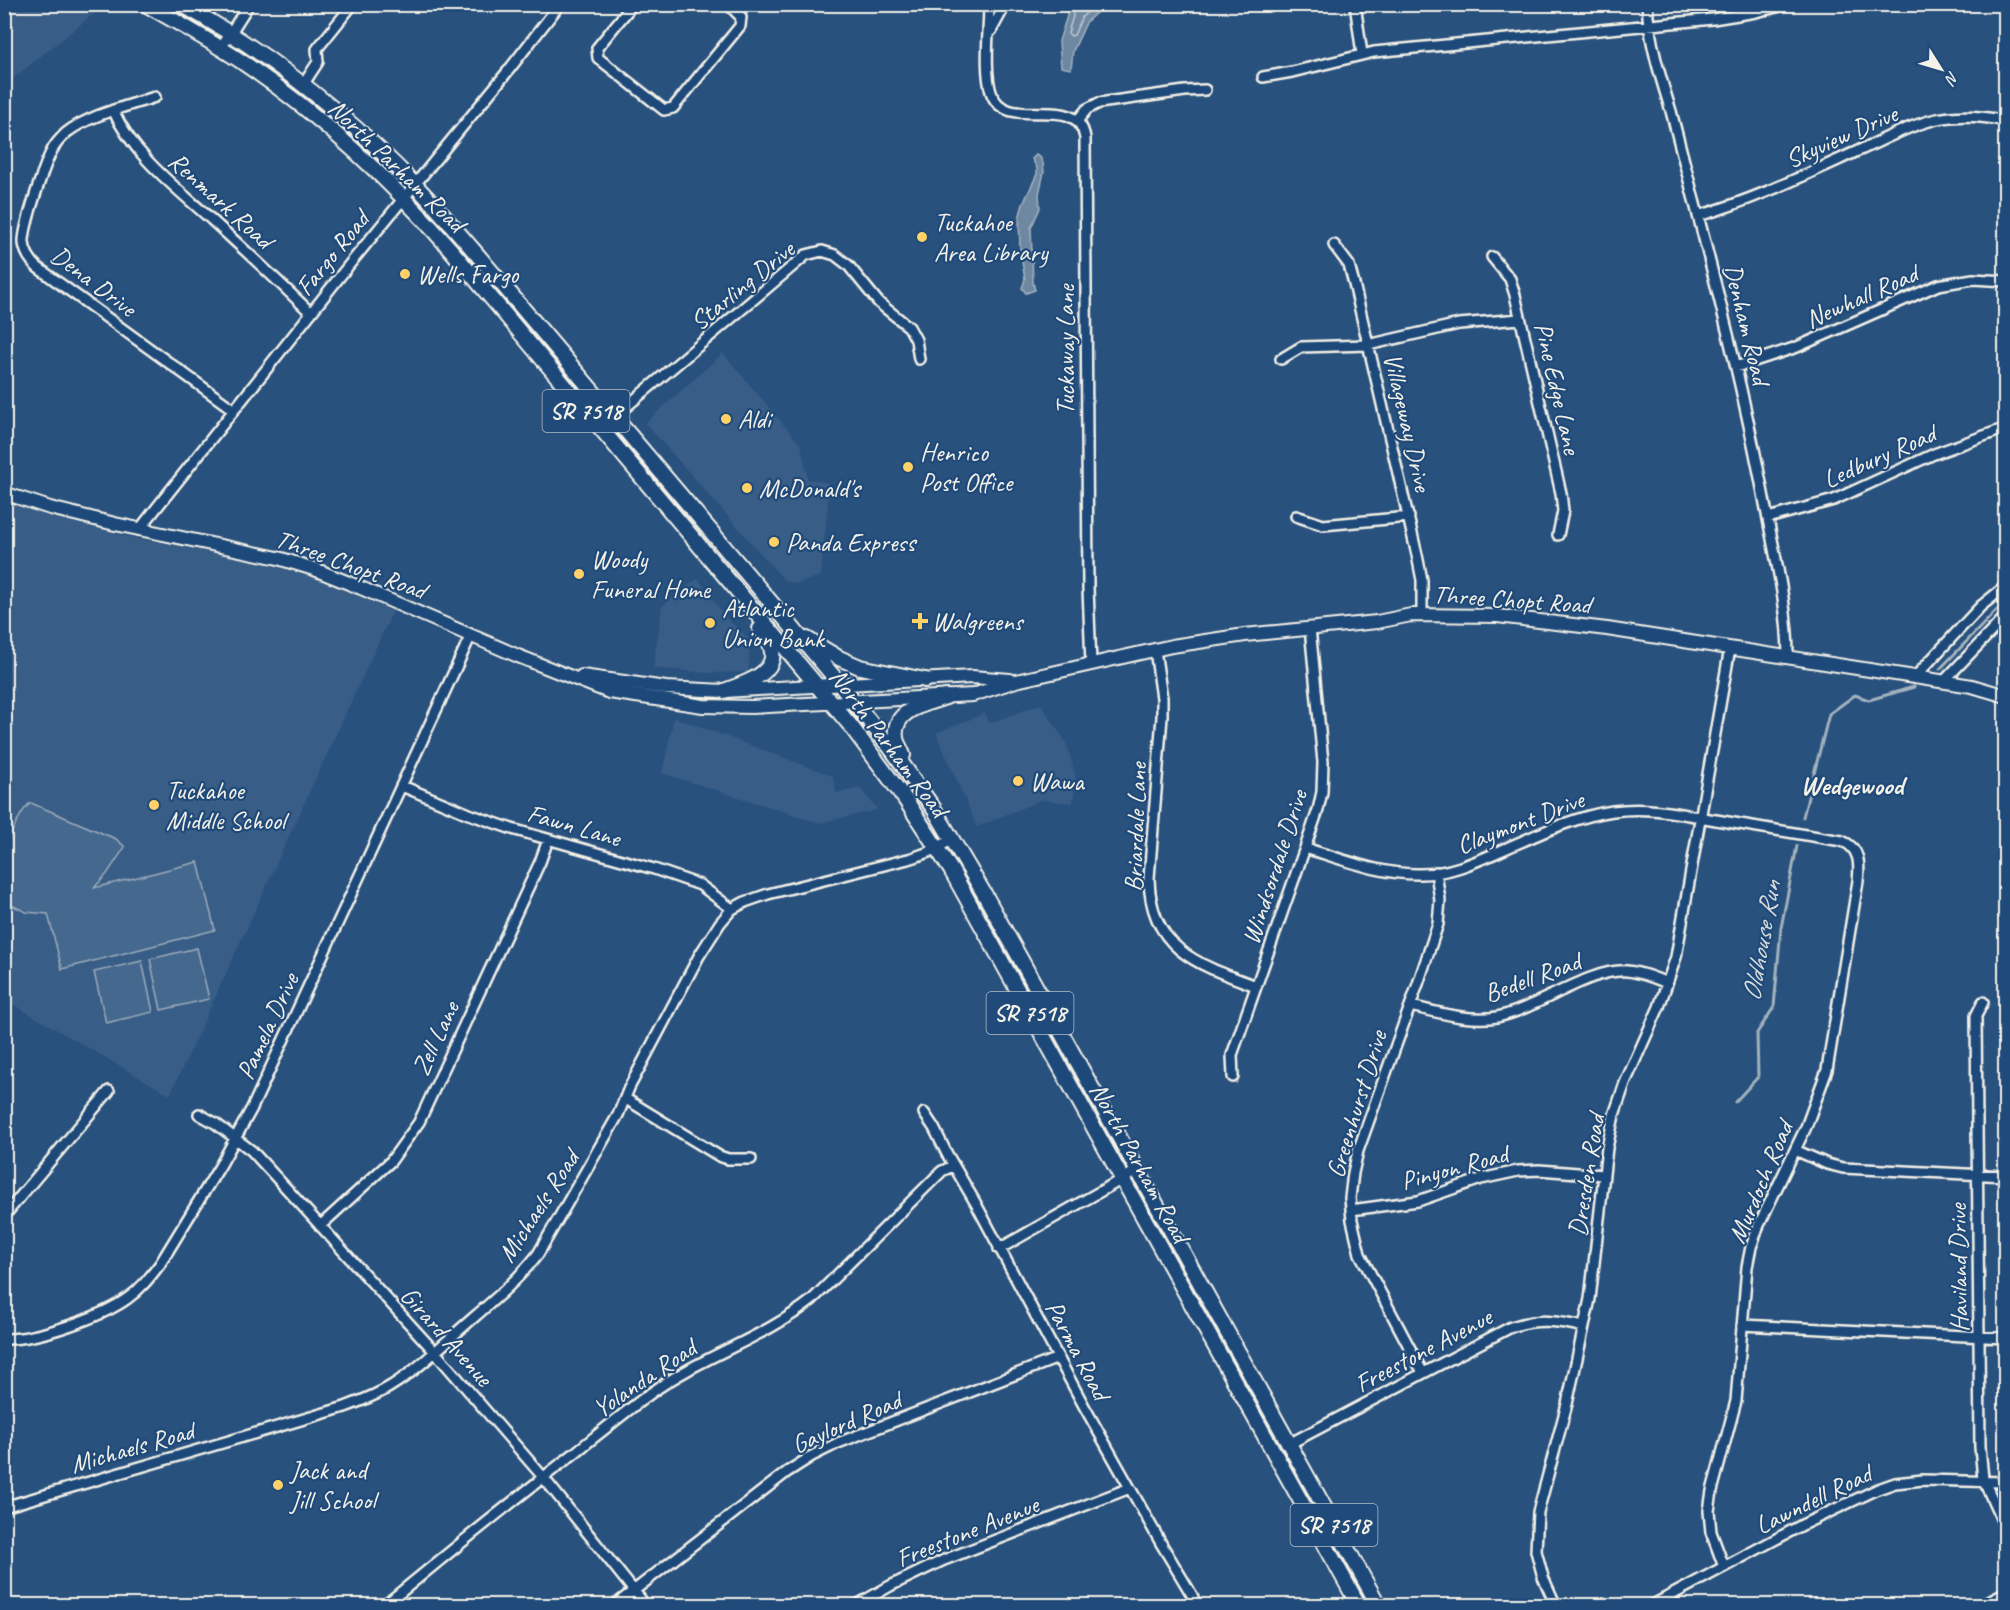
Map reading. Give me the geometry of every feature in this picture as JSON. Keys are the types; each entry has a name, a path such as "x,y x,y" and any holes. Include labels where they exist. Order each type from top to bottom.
{"highway":[{"name":"North Parham Road","path":"145,4 220,48 263,77 314,116 404,198 451,250 819,686 884,769 937,848 1359,1605"},
{"name":"North Parham Road","path":"182,4 230,33 303,85 358,130 415,185 840,684 910,774 952,839 1379,1605"},
{"path":"724,691 753,681 761,675 769,664 771,651 769,641 740,606 726,577"},
{"path":"795,632 839,658 860,667 925,680"},
{"path":"910,774 896,739 897,726 910,709 946,697"},
{"path":"1274,1453 1289,1444"}],"main road":[{"name":"Three Chopt Road","path":"4,493 50,508 140,530 245,550 314,569 609,692 670,702 736,707 973,695 1016,681 1155,650 1245,635 1377,622 1422,615 1497,616 1604,628 1972,686 2006,696"},
{"name":"Three Chopt Road","path":"569,675 666,688 724,691 972,677 1016,681"}],"street":[{"path":"220,48 249,4"},
{"path":"303,85 318,62 317,49 320,44 353,4"},
{"name":"Fargo Road","path":"140,530 560,4"},
{"path":"633,4 597,48 598,58 664,110 674,108 740,26 741,17 728,4"},
{"path":"990,4 989,83 995,101 1011,111 1055,112 1070,116 1077,121 1087,109 1098,103 1205,90"},
{"path":"989,36 1002,11 1003,4"},
{"path":"1355,4 1362,54"},
{"name":"Denham Road","path":"1647,4 1648,26 1736,367 1768,518 1788,636 1788,657"},
{"path":"1263,77 1362,54 1713,19 1789,4"},
{"name":"Dena Drive","path":"155,97 113,110 68,132 54,146 44,169 25,232 24,245 26,252 37,267 234,410"},
{"name":"Renmark Road","path":"113,110 126,135 146,161 311,313"},
{"name":"Skyview Drive","path":"1698,216 1764,193 1916,125 1957,116 1980,116 2006,121"},
{"name":"Tuckaway Lane","path":"1077,121 1083,129 1085,138 1088,577 1091,664"},
{"name":"Villageway Drive","path":"1334,244 1349,265 1409,517 1422,580 1422,615"},
{"name":"Starling Drive","path":"601,429 806,255 822,251 835,255 848,265 879,303 909,327 916,340 919,359"},
{"name":"Pine Edge Lane","path":"1492,257 1510,279 1562,494 1563,511 1558,535"},
{"name":"Newhall Road","path":"1736,367 1797,347 1938,285 1973,279 2006,281"},
{"path":"1281,360 1301,347 1311,345 1368,345 1459,324 1520,320"},
{"name":"Ledbury Road","path":"1768,518 1834,500 1934,454 2006,428"},
{"path":"1296,516 1323,525 1409,517"},
{"path":"1915,677 1981,606 2006,586"},
{"path":"1944,682 2006,616"},
{"name":"Windsordale Drive","path":"1233,1077 1232,1054 1318,810 1323,777 1310,628"},
{"name":"Pamela Drive","path":"4,1339 20,1338 98,1316 126,1300 160,1264 252,1108 471,635"},
{"name":"Dresden Road","path":"1556,1605 1538,1563 1535,1537 1538,1512 1567,1404 1590,1299 1607,1148 1614,1115 1625,1083 1659,1007 1676,957 1730,648"},
{"name":"Briardale Lane","path":"1155,650 1162,698 1162,717 1149,878 1151,900 1164,931 1190,959 1256,986"},
{"name":"Fawn Lane","path":"402,786 469,814 700,885 732,909"},
{"name":"Claymont Drive","path":"1305,848 1392,872 1418,874 1448,871 1591,815 1627,810 1654,810 1842,841 1855,850"},
{"name":"Michaels Road","path":"4,1507 345,1407 392,1386 508,1288 538,1254 600,1148 699,956 732,909 768,894 912,858 952,839"},
{"name":"Zell Lane","path":"320,1226 391,1161 419,1122 540,862 548,840"},
{"name":"Murdoch Road","path":"1724,1567 1711,1532 1708,1511 1736,1401 1747,1267 1760,1226 1820,1092 1831,1052 1859,874 1859,862 1855,850"},
{"name":"Greenhurst Drive","path":"1423,1373 1360,1254 1351,1210 1351,1182 1358,1150 1438,924 1440,900 1436,872"},
{"name":"Bedell Road","path":"1410,1006 1461,1017 1485,1018 1507,1014 1597,975 1614,971 1637,972 1667,982"},
{"name":"Haviland Drive","path":"1983,1002 1976,1016 1980,1447 1984,1481 2006,1529"},
{"path":"4,1216 109,1090"},
{"path":"626,1099 719,1156 728,1160 751,1159"},
{"name":"Parma Road","path":"924,1113 1130,1488 1176,1565 1196,1605"},
{"name":"Girard Avenue","path":"199,1114 252,1151 435,1352 543,1477 646,1605"},
{"path":"1795,1150 1827,1164 1843,1168 2006,1176"},
{"name":"Yolanda Road","path":"384,1605 651,1393 673,1378 795,1314 812,1300 942,1170 953,1166"},
{"path":"999,1248 1138,1170"},
{"name":"Pinyon Road","path":"1351,1210 1418,1201 1481,1179 1518,1171 1539,1170 1604,1175"},
{"name":"Freestone Avenue","path":"1289,1444 1511,1327 1546,1320 1584,1327"},
{"path":"1742,1324 2006,1338"},
{"name":"Gaylord Road","path":"614,1605 756,1494 812,1456 838,1443 1058,1358"},
{"name":"Lawndell Road","path":"1651,1605 1804,1524 1878,1489 1923,1480 2006,1482"},
{"name":"Freestone Avenue","path":"855,1605 944,1560 1130,1488"},
{"path":"1979,1605 2006,1592"}],"shaded area":[{"path":"5,4 105,4 105,5 5,85"},
{"path":"723,353 801,445 808,479 830,483 821,576 796,584 784,580 645,423"},
{"name":"Tuckahoe Middle School","path":"5,493 120,535 248,559 310,576 393,611 170,1095 5,1000"},
{"path":"698,578 727,619 751,640 748,672 706,673 653,668 662,606"},
{"path":"1041,704 1066,742 1076,777 1073,803 1041,800 977,827 936,733 985,713 989,723"},
{"path":"674,717 833,776 836,793 860,788 878,810 819,823 662,773"},
{"path":"31,803 116,839 125,847 107,874 94,888 198,862 215,930 62,969 48,914 26,912 5,902 4,853 19,818"},
{"path":"197,948 209,999 161,1010 150,959"},
{"path":"142,961 153,1012 106,1023 94,972"}],"water":[{"path":"1066,5 1105,5 1087,21 1073,51 1071,69 1061,67 1059,41 1067,16"},
{"path":"1036,155 1043,163 1044,172 1039,194 1040,208 1031,228 1035,290 1026,293 1022,288 1025,279 1020,250 1019,218 1037,174 1037,168 1032,159"}],"waterway":[{"name":"Oldhouse Run","path":"1940,669 1996,611 2006,604"},
{"name":"Oldhouse Run","path":"1803,817 1829,714 1855,695 1869,700 1914,687"},
{"name":"Oldhouse Run","path":"1735,1102 1758,1077 1757,1033 1774,1007 1781,928 1797,846"}],"place":[{"name":"Tuckahoe Area Library","path":"922,237"},
{"name":"Wells Fargo","path":"405,274"},
{"name":"Aldi","path":"726,419"},
{"name":"Henrico Post Office","path":"908,467"},
{"name":"McDonald's","path":"747,488"},
{"name":"Panda Express","path":"774,542"},
{"name":"Woody Funeral Home","path":"579,574"},
{"name":"Walgreens","path":"920,621"},
{"name":"Atlantic Union Bank","path":"710,623"},
{"name":"Wawa","path":"1018,781"},
{"name":"Tuckahoe Middle School","path":"154,805"},
{"name":"Jack and Jill School","path":"278,1485"}],"district":[{"name":"Wedgewood","path":"1852,785"}]}
